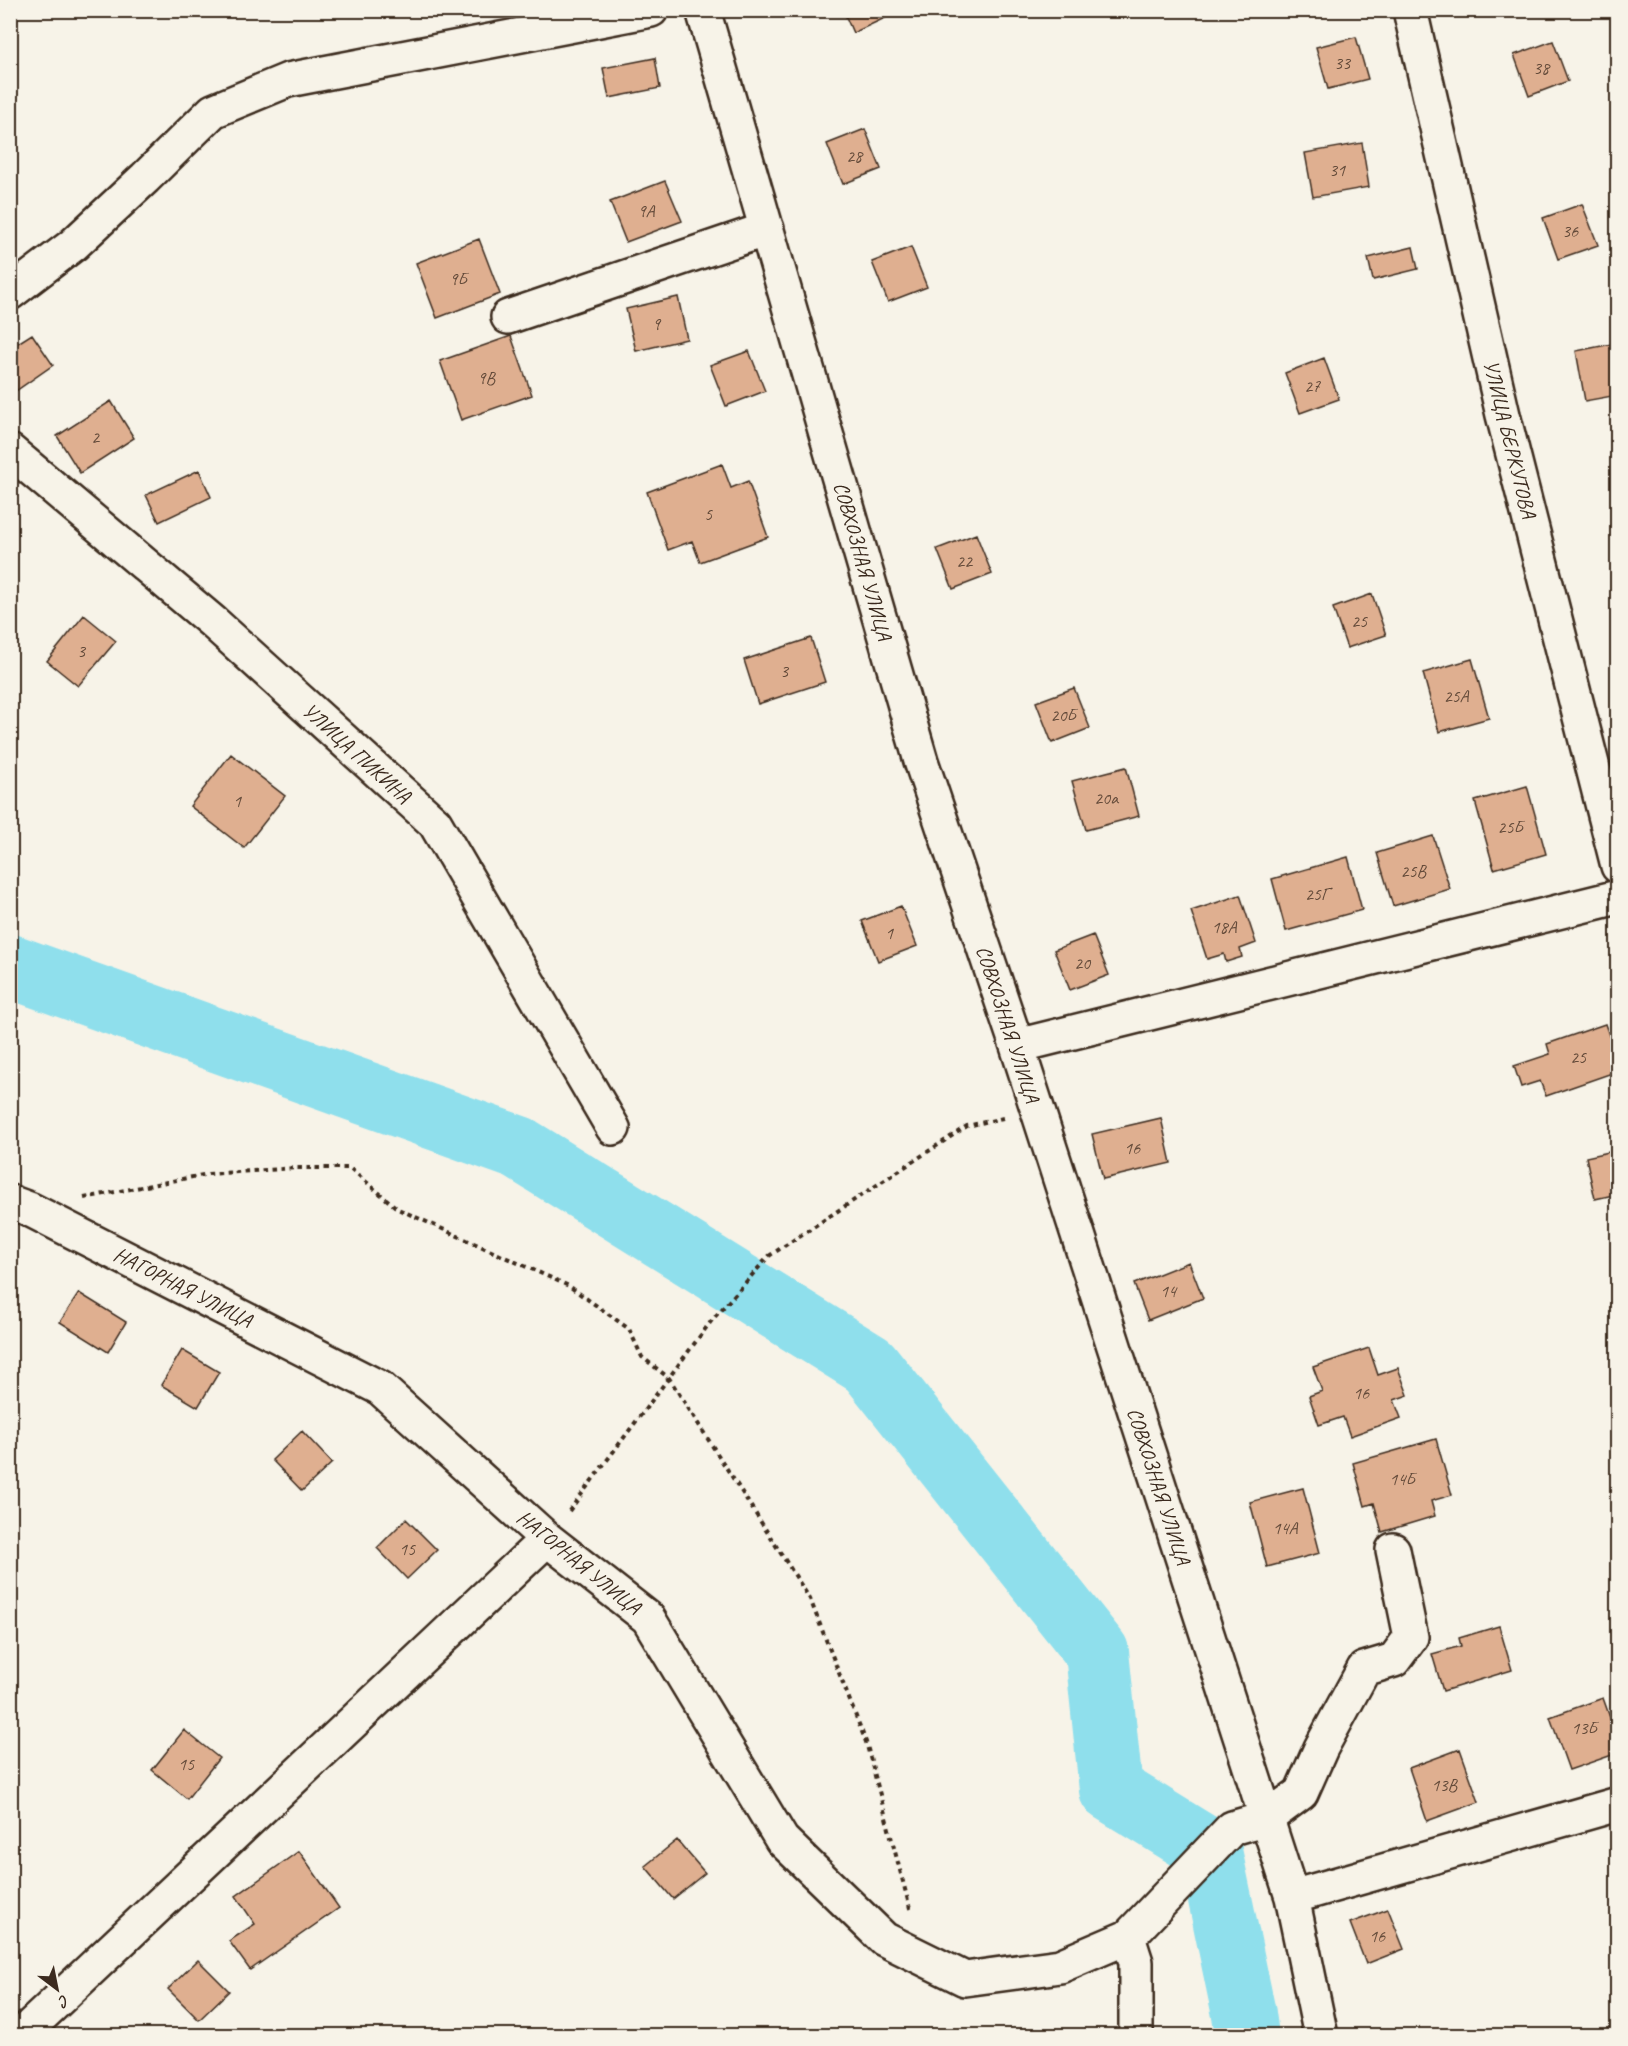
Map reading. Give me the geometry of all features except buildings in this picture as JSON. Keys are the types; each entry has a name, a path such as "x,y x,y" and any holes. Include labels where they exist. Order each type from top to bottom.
{"street":[{"path":"10,293 73,245 213,111 288,80 651,10"},
{"name":"СОВХОЗНАЯ УЛИЦА","path":"703,10 921,762 1017,1046 1036,1111 1292,1897 1321,2036"},
{"name":"УЛИЦА БЕРКУТОВА","path":"1419,13 1503,415 1617,866"},
{"path":"508,317 766,229"},
{"name":"УЛИЦА ПИКИНА","path":"10,451 213,622 435,824 614,1128"},
{"path":"1017,1046 1617,897"},
{"name":"НАГОРНАЯ УЛИЦА","path":"20,1205 380,1388 547,1539 648,1618 782,1840 884,1939 965,1979 1060,1965 1128,1937 1232,1828 1267,1818"},
{"path":"23,2028 547,1539"},
{"path":"1267,1818 1301,1793 1364,1669 1394,1660 1411,1637 1393,1550"},
{"path":"1292,1897 1617,1804"},
{"path":"1128,1937 1136,1962 1136,2036"}],"path":[{"path":"547,1539 712,1320 769,1256 967,1126 1036,1111"},
{"path":"20,1205 208,1174 296,1168 350,1168 398,1209 568,1286 628,1329 642,1357 669,1378 810,1599 866,1742 911,1912"}],"waterway":[{"path":"10,966 519,1148 869,1365 1097,1652 1111,1790 1210,1851 1247,2036"}]}
